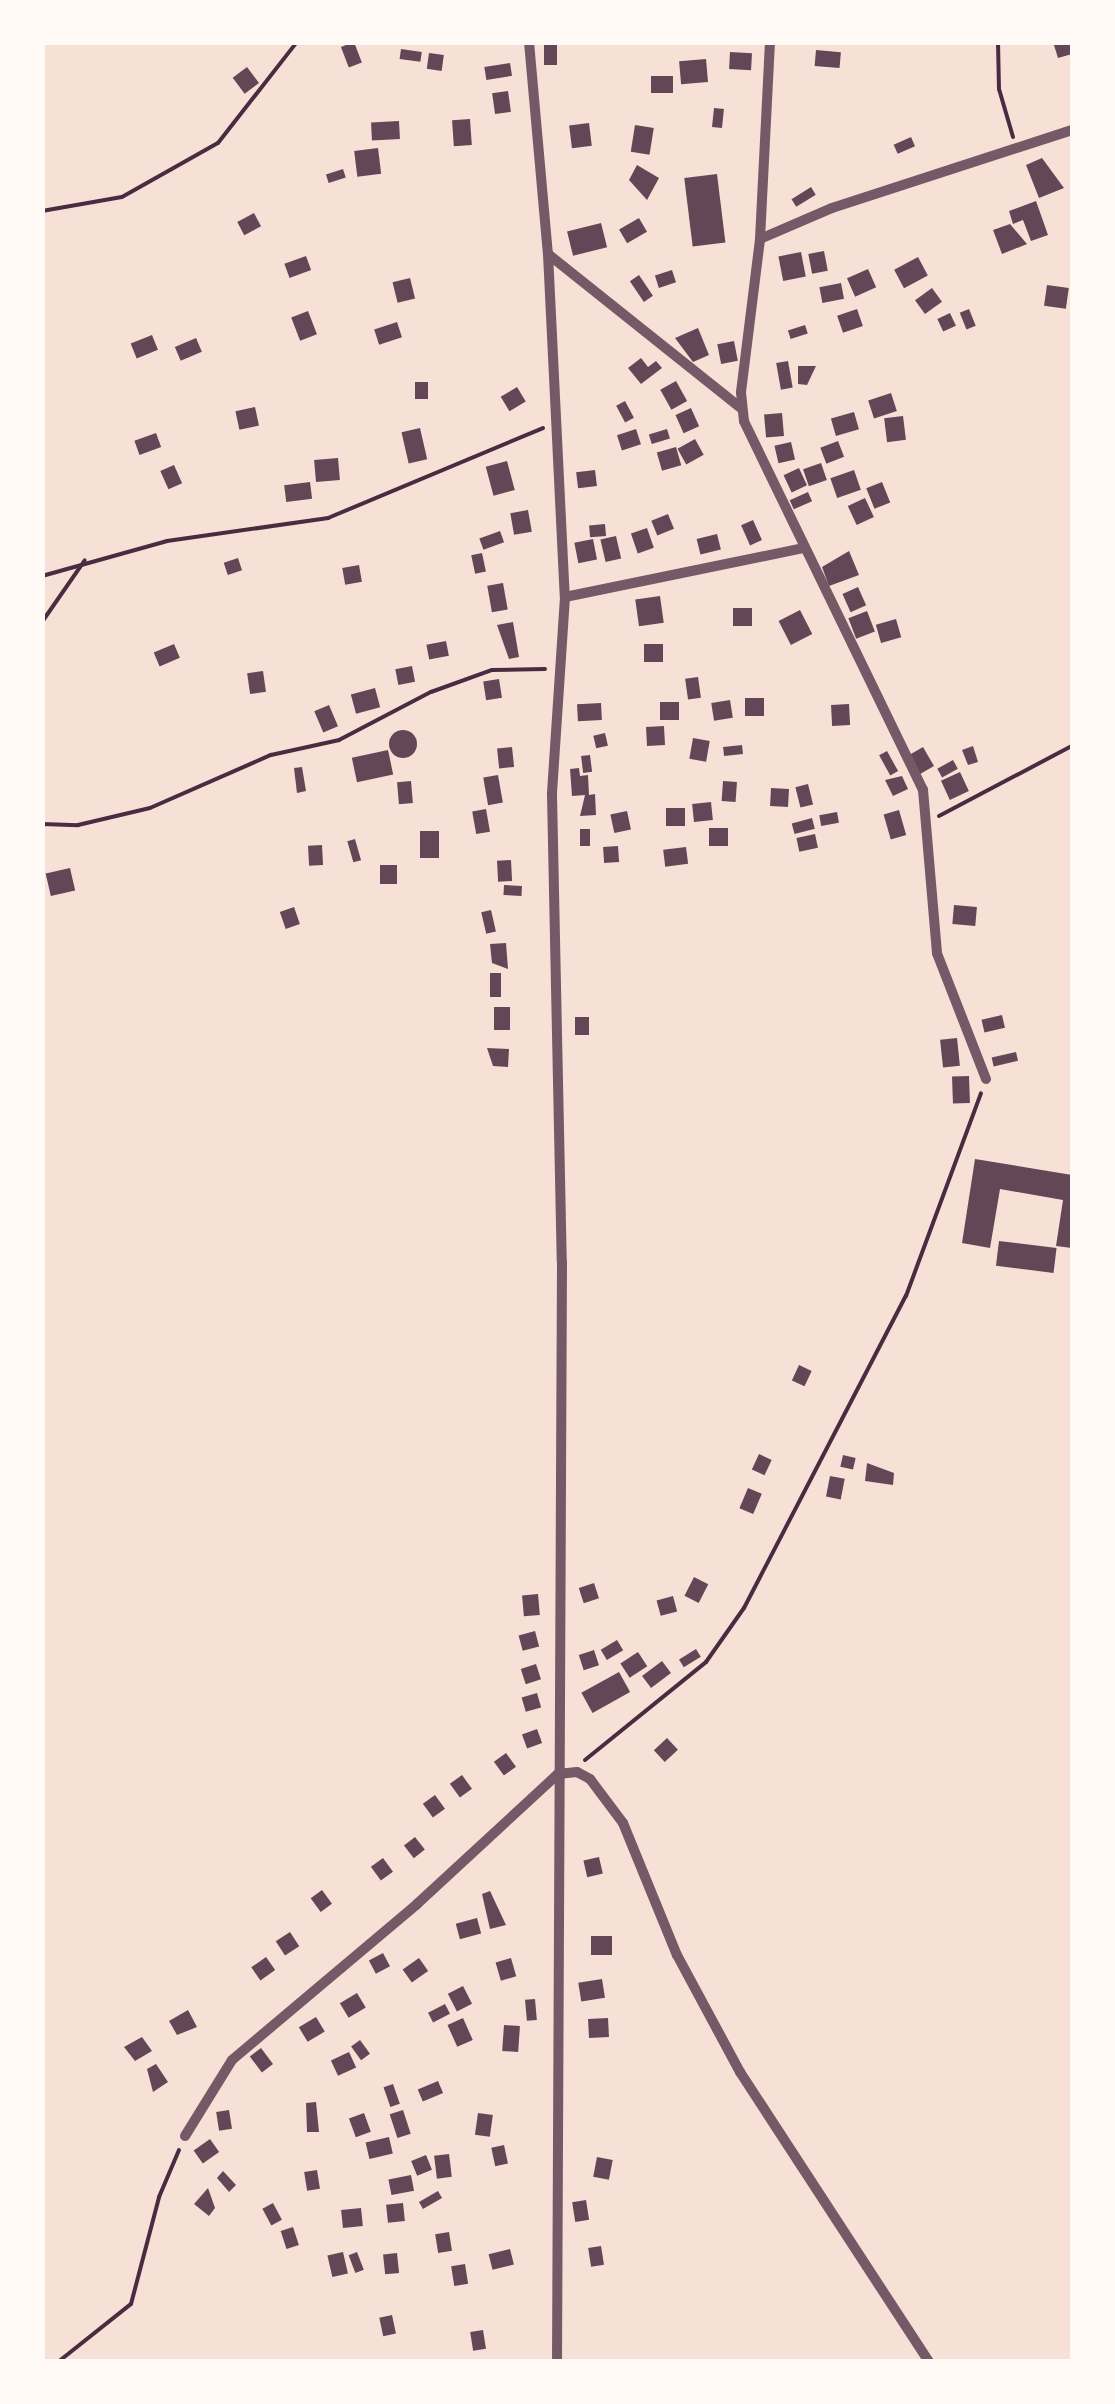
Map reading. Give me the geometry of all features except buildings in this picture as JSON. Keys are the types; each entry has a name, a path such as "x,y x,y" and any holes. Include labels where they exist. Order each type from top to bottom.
{"street":[{"path":"529,42 548,254 565,597 552,796 562,1262 557,2362"},
{"path":"740,407 754,250 760,239 770,42"},
{"path":"760,239 832,208 1072,130"},
{"path":"548,254 740,407 803,548 923,790 936,953 986,1079"},
{"path":"565,597 803,548"},
{"path":"185,2136 232,2060 417,1904 558,1774 577,1772 590,1778 623,1823 677,1955 740,2072 929,2362"}],"path":[{"path":"42,211 122,198 218,142 296,42"},
{"path":"998,42 999,89 1016,151"},
{"path":"42,576 85,560 167,540 328,518 556,422"},
{"path":"42,622 85,560"},
{"path":"42,824 78,825 150,808 272,754 339,740 431,692 492,670 560,668"},
{"path":"925,823 1072,746"},
{"path":"577,1772 593,1748 706,1662 744,1608 906,1296 986,1079"},
{"path":"58,2362 130,2304 159,2196 185,2136"}]}
